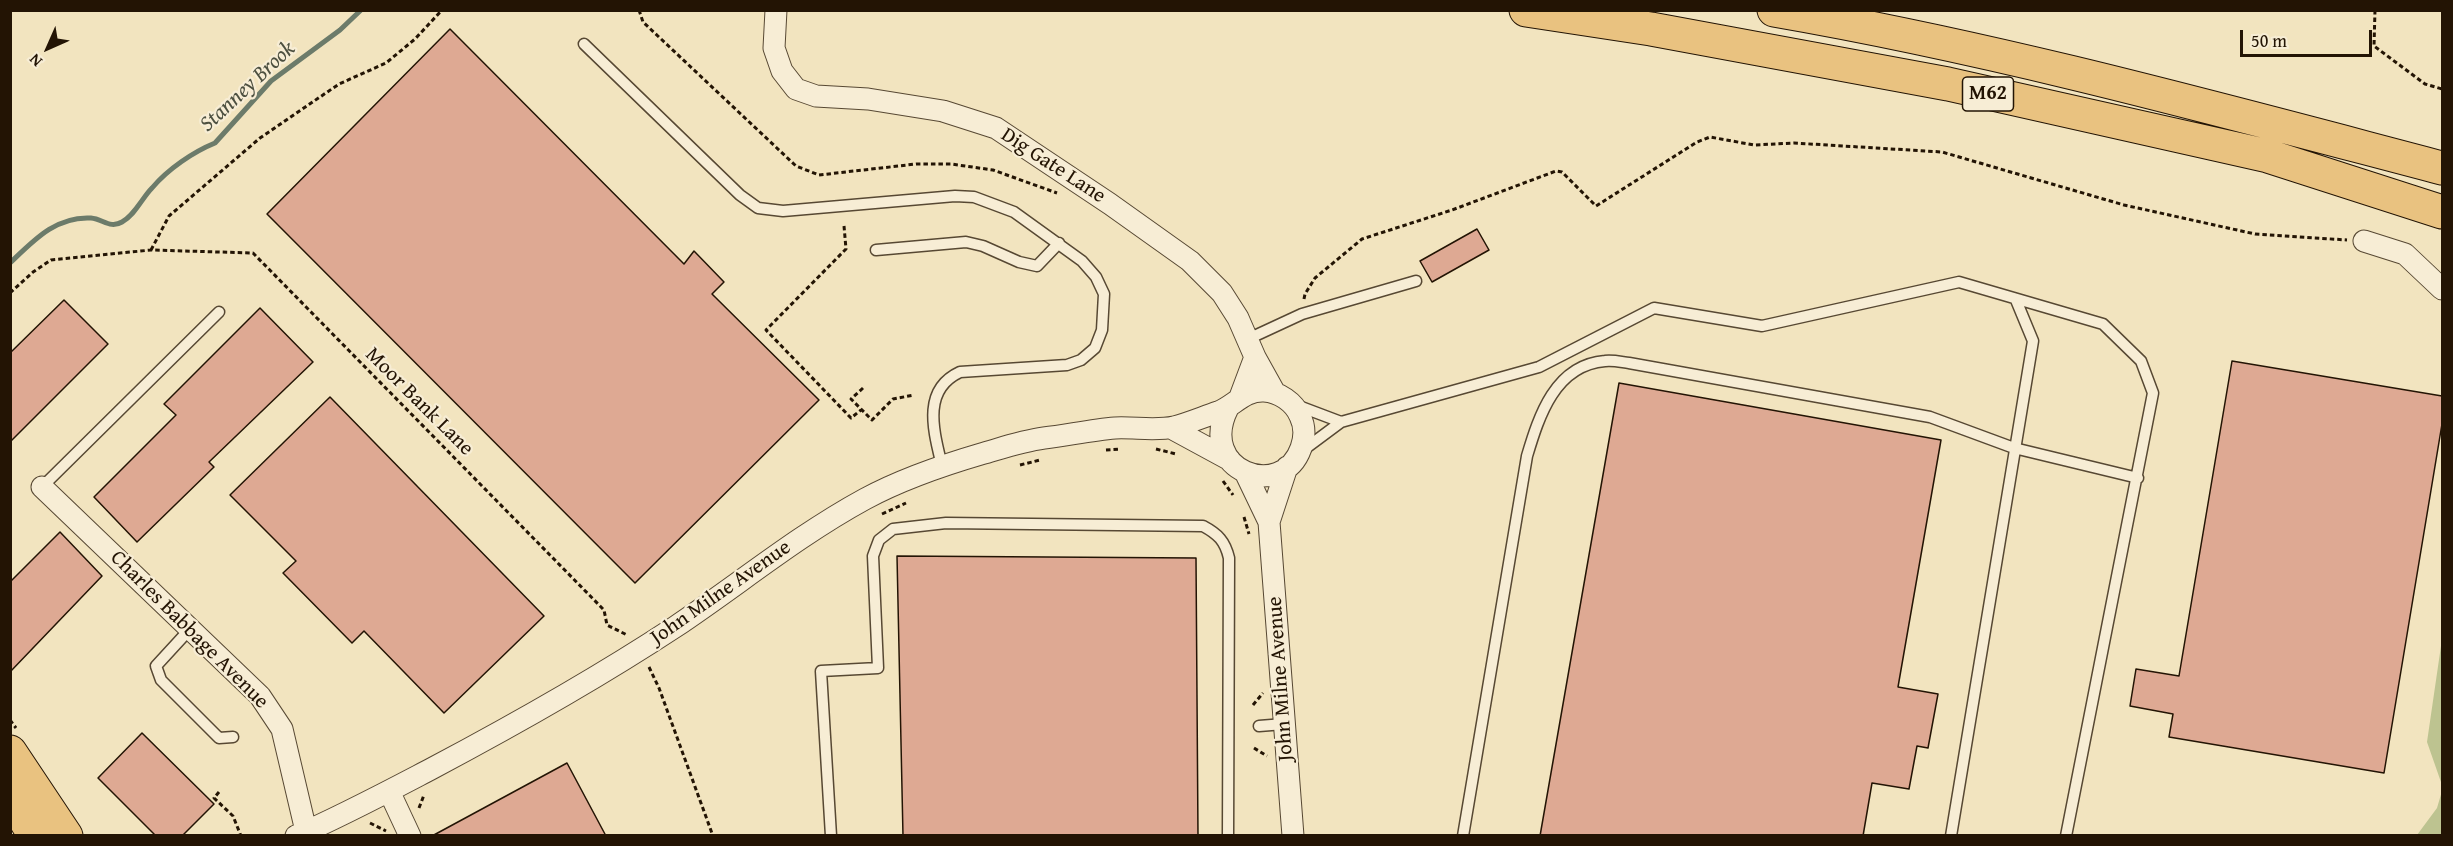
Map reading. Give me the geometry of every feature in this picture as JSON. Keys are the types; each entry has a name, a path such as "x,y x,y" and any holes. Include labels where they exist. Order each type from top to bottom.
{"highway":[{"name":"M62","path":"1526,10 1651,28 1948,84 2268,156 2442,212"},
{"name":"M62","path":"1774,10 1935,40 2058,68 2442,168"},
{"path":"10,752 66,836"},
{"path":"10,795 35,836"}],"street":[{"name":"Dig Gate Lane","path":"776,10 774,48 782,71 796,89 816,96 868,99 943,111 996,128 1089,189 1190,261 1206,275 1238,318 1252,348 1283,398"},
{"path":"2364,241 2405,254 2442,289"},
{"path":"1234,403 1251,393 1263,391 1283,398 1299,414 1304,427 1304,441 1293,460 1267,475 1230,469 1222,448 1220,434 1222,420 1234,403 1252,348"},
{"name":"John Milne Avenue","path":"301,833 389,791 485,740 598,675 713,601 782,551 865,500 928,470 1029,440 1115,428 1171,428 1234,403"},
{"name":"John Milne Avenue","path":"1171,428 1230,469 1269,522"},
{"name":"John Milne Avenue","path":"1293,460 1269,522 1293,836"},
{"name":"Charles Babbage Avenue","path":"42,487 260,696 273,712 288,747 301,833"},
{"path":"389,791 410,836"}],"lane":[{"path":"584,44 740,195 758,208 783,212 955,196 974,197 1014,212 1059,243 1096,277 1104,294 1102,330 1095,348 1081,360 1067,365 960,372 951,376 941,386 932,408 942,466"},
{"path":"876,250 966,242 983,246 1019,262 1037,266 1059,243"},
{"path":"1252,348 1302,314 1416,281"},
{"path":"1293,460 1341,422 1539,367 1654,308 1762,326 1959,282 2103,324 2141,361 2153,393 2066,836"},
{"path":"1951,836 2013,448 2028,383 2033,341 2016,300"},
{"path":"42,487 219,312"},
{"path":"1463,836 1527,456 1538,418 1552,393 1566,378 1585,366 1605,361 1629,363 1930,417 2013,448 2138,478"},
{"path":"1283,398 1341,422"},
{"path":"831,836 821,671 878,668 873,556 879,540 893,529 946,523 1203,526 1226,544 1230,558 1228,836"},
{"path":"190,629 161,659 156,666 158,673 161,680 219,738 233,737"},
{"path":"1259,726 1284,724"}],"path":[{"path":"151,250 169,216 260,138 339,84 386,63 415,39 442,10"},
{"path":"639,10 643,21 796,166 819,175 916,164 951,164 993,170 1026,184 1069,196 1089,189"},
{"path":"2374,10 2374,46 2425,84 2442,89"},
{"path":"1302,314 1305,294 1315,278 1362,239 1452,210 1556,171 1562,172 1596,206 1697,142 1710,137 1754,145 1794,143 1942,152 2124,205 2255,234 2364,241"},
{"path":"844,226 846,249 766,330 851,418 861,410"},
{"name":"Moor Bank Lane","path":"10,293 33,272 51,260 151,250 253,253 604,610 607,624 633,638"},
{"path":"862,388 851,399 872,420 893,399 914,395"},
{"path":"1230,469 1235,499"},
{"path":"646,660 713,836"},
{"path":"1253,705 1261,696 1263,688"},
{"path":"1254,747 1268,758"},
{"path":"219,792 214,798 233,816 241,836"},
{"path":"360,827 370,822 392,836"}],"green space":[{"path":"2442,639 2442,785 2427,742"},
{"path":"2442,791 2442,835 2417,835 2437,808"}],"building":[{"path":"450,29 684,264 694,251 724,282 712,294 819,400 635,583 267,214"},
{"path":"1477,229 1489,250 1432,282 1420,261"},
{"path":"64,300 108,344 10,442 10,353"},
{"path":"260,308 313,362 209,462 214,467 137,542 94,497 176,415 164,404"},
{"path":"2232,361 2442,396 2442,424 2384,773 2169,737 2173,714 2130,706 2136,669 2179,676"},
{"path":"1619,383 1941,440 1898,687 1938,694 1928,748 1917,746 1909,789 1872,783 1863,836 1540,836"},
{"path":"330,397 544,616 444,713 364,631 352,643 283,573 296,561 230,495"},
{"path":"60,532 102,576 10,672 10,582"},
{"path":"897,556 1196,558 1198,836 903,836"},
{"path":"142,733 214,804 182,836 156,836 98,778"},
{"path":"567,763 606,836 432,836"}],"waterway":[{"name":"Stanney Brook","path":"10,263 56,225 78,218 91,218 110,224 118,224 127,219 148,192 166,174 190,156 215,143 271,81 340,30 361,10"}]}
